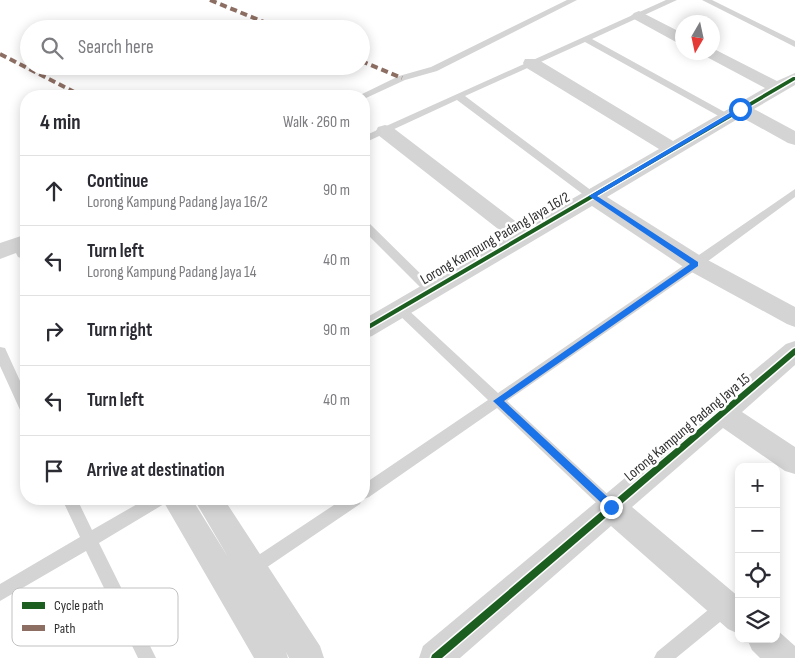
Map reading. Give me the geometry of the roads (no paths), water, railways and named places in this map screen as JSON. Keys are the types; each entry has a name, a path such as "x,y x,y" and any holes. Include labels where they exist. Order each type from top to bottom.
{"street":[{"path":"639,16 675,35"},
{"path":"720,58 777,88"},
{"path":"531,63 672,149"},
{"name":"Lorong Kampung Padang Jaya 16/2","path":"370,326 795,78"},
{"path":"734,113 795,139"},
{"path":"385,131 522,237"},
{"path":"592,196 696,264 795,318"},
{"path":"0,251 20,247"},
{"name":"Lorong Kampung Padang Jaya 15","path":"435,658 611,507 724,414 795,351"},
{"path":"724,414 795,462"},
{"path":"181,505 308,658"},
{"path":"210,505 272,658"},
{"path":"611,507 732,613"},
{"path":"767,643 784,658"}],"lane":[{"path":"370,93 402,78 434,70 574,0"},
{"path":"370,137 673,0"},
{"path":"706,0 795,44"},
{"path":"585,39 734,113"},
{"path":"458,96 592,196"},
{"path":"370,488 696,264 795,192"},
{"path":"370,232 431,291"},
{"path":"400,309 611,507"},
{"path":"0,352 20,395"},
{"path":"71,505 112,588"},
{"path":"0,593 148,505"},
{"path":"240,576 346,505"},
{"path":"663,658 732,613"},
{"path":"141,646 147,658"}]}
